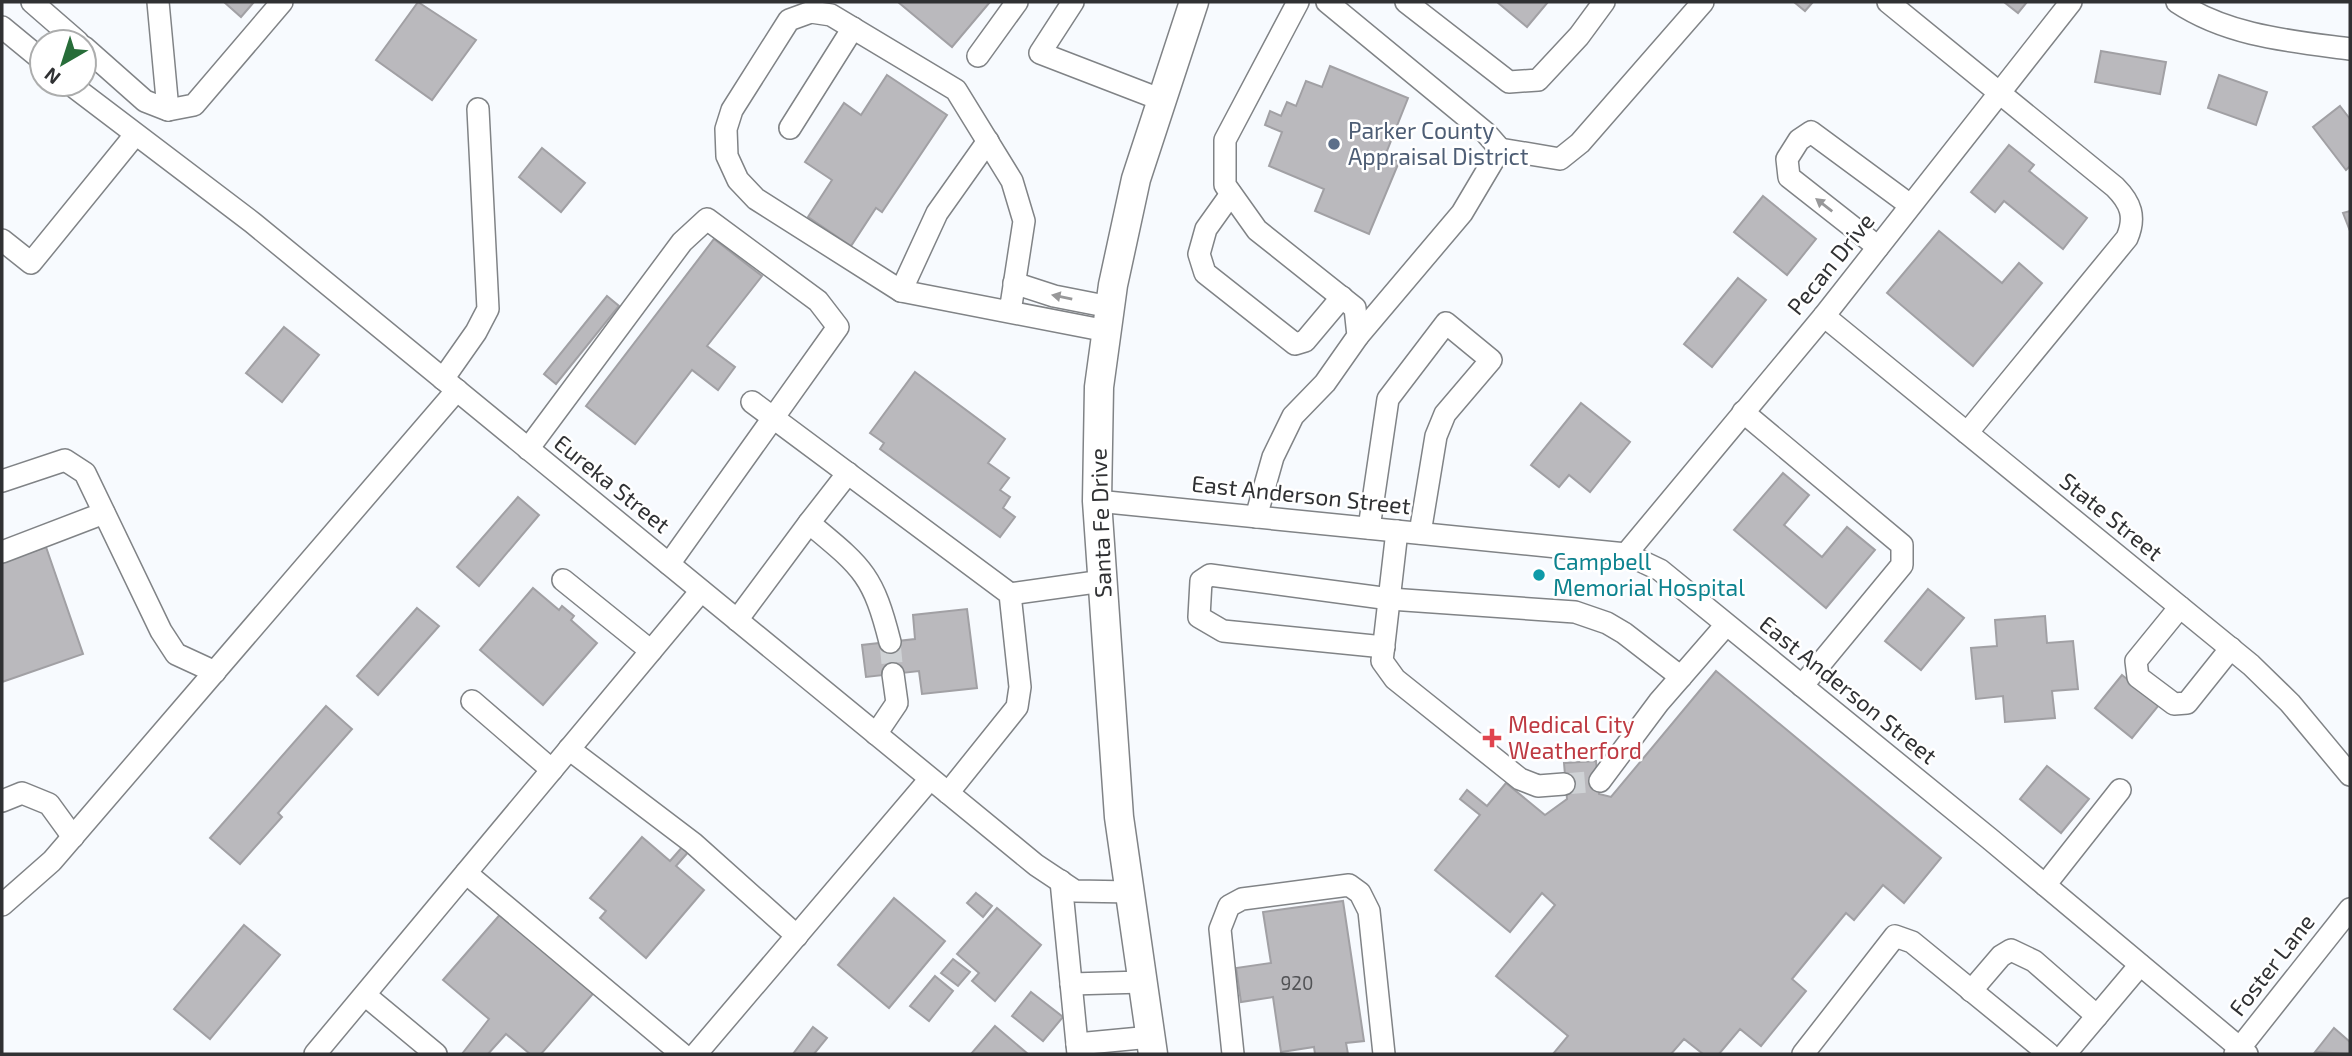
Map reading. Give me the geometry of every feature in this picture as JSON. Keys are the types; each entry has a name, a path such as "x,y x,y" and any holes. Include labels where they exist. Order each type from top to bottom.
{"main road":[{"name":"Santa Fe Drive","path":"1152,1045 1132,892 1119,817 1097,501 1099,387 1108,319 1136,179 1192,2"}],"street":[{"path":"32,2 62,28"},
{"path":"158,2 168,110"},
{"path":"98,59 145,101 168,110 194,105 282,2"},
{"path":"978,56 1017,2"},
{"path":"1073,2 1040,53 1162,100"},
{"path":"1298,2 1225,140 1225,185 1257,230 1354,308 1358,336"},
{"path":"1327,2 1486,133 1500,149 1560,159 1580,143 1703,2"},
{"path":"1406,2 1509,82 1538,80 1579,36 1604,2"},
{"path":"1888,2 2115,187 2125,197 2133,217 2127,238 1967,432"},
{"name":"Pecan Drive","path":"1626,554 1824,316 2071,2"},
{"path":"2177,2 2202,19 2264,37 2350,49"},
{"path":"1010,312 1024,222 1012,181 956,90 831,15 811,12 789,20 732,110 726,129 727,156 738,180 756,199 901,291 1010,312 1108,319"},
{"path":"2,27 28,48"},
{"path":"790,128 853,28"},
{"name":"Eureka Street","path":"88,98 253,223 1036,865 1075,891 1132,892"},
{"path":"2,905 52,861 215,672 450,384 488,309 478,109"},
{"path":"1878,247 1789,177 1787,159 1799,140 1811,132 1910,205"},
{"path":"2,240 31,263 135,135"},
{"path":"901,291 937,213 988,141"},
{"path":"1256,517 1273,457 1293,416 1325,383 1358,336 1462,213 1500,149"},
{"path":"1231,194 1206,229 1199,254 1205,273 1295,344 1305,341 1342,297"},
{"path":"528,449 682,242 707,219 818,301 838,327 669,564"},
{"path":"1014,283 1054,296 1108,319"},
{"name":"State Street","path":"1824,316 2231,648 2290,703 2350,775"},
{"path":"1369,528 1388,399 1446,323 1491,360 1445,414 1436,436 1420,533"},
{"path":"752,402 1010,594 1102,581"},
{"path":"1743,412 1902,545 1902,565 1802,686"},
{"path":"2,481 65,460 85,473 161,631 176,654 215,672"},
{"path":"737,620 848,473"},
{"name":"East Anderson Street","path":"1097,501 1626,554 1660,570 2045,885 2240,1052"},
{"path":"2,552 104,513"},
{"path":"809,523 858,564 879,597 890,642"},
{"path":"1397,531 1382,661 1395,679 1520,779 1538,786 1564,784"},
{"path":"1384,647 1223,631 1199,617 1201,581 1210,575 1390,599 1575,612 1607,623 1624,633 1681,677"},
{"path":"563,580 651,651"},
{"path":"326,1050 365,995 701,591"},
{"path":"948,793 1017,707 1020,687 1010,594"},
{"path":"2180,607 2136,661 2138,677 2174,704 2187,703 2231,648"},
{"path":"1600,781 1681,677 1726,625"},
{"path":"876,734 897,703 893,674"},
{"path":"472,701 552,771"},
{"path":"569,749 693,843 797,936"},
{"path":"696,1054 930,779"},
{"path":"2045,885 2120,790"},
{"path":"2,801 22,793 49,804 73,837"},
{"path":"466,873 682,1054"},
{"path":"1061,881 1078,1049 1152,1045"},
{"path":"1233,1054 1220,929 1229,906 1242,900 1349,885 1360,893 1369,911 1384,1054"},
{"name":"Foster Lane","path":"2240,1052 2350,909"},
{"path":"1803,1054 1895,936 1912,942 2049,1054"},
{"path":"1971,991 2001,956 2011,950 2034,961 2097,1016"},
{"path":"2065,1054 2140,965"},
{"path":"1071,984 1143,982"},
{"path":"365,995 436,1054"}],"building":[{"path":"224,2 254,2 241,17"},
{"path":"418,2 476,40 432,100 376,60"},
{"path":"898,2 990,2 952,47"},
{"path":"1497,2 1548,2 1527,27"},
{"path":"1794,2 1813,2 1805,11"},
{"path":"2004,2 2027,2 2018,13"},
{"path":"2101,51 2166,62 2160,94 2095,82"},
{"name":"Parker County Appraisal District","path":"1330,66 1408,98 1385,156 1399,162 1369,234 1315,211 1324,189 1269,166 1282,132 1265,125 1270,111 1281,116 1287,102 1296,106 1306,81 1322,87"},
{"path":"887,75 947,115 882,212 876,208 851,246 808,217 832,180 805,162 844,103 861,115"},
{"path":"2219,75 2267,92 2256,125 2208,108"},
{"path":"2340,106 2350,119 2350,166 2346,170 2313,127"},
{"path":"2009,145 2034,165 2029,171 2087,218 2063,249 2004,201 1995,212 1971,192"},
{"path":"542,148 585,183 561,212 519,177"},
{"path":"1763,196 1816,239 1787,275 1734,232"},
{"path":"2350,211 2350,231 2343,213"},
{"path":"1939,231 2002,283 2019,263 2042,283 1973,366 1887,293"},
{"path":"714,239 762,276 707,346 735,367 718,390 692,370 635,444 586,406"},
{"path":"1738,278 1766,300 1712,367 1684,344"},
{"path":"607,296 619,306 556,384 544,374"},
{"path":"284,327 319,355 282,402 246,373"},
{"path":"915,372 1005,439 988,463 1009,478 1000,490 1010,497 1003,508 1015,517 1000,537 880,449 884,443 870,433"},
{"path":"1581,403 1630,442 1590,492 1569,475 1559,487 1531,465"},
{"path":"1783,473 1809,495 1784,525 1822,557 1847,527 1875,550 1826,608 1734,530"},
{"path":"518,497 539,515 479,586 457,567"},
{"path":"46,547 83,654 2,682 2,562"},
{"path":"533,588 559,610 562,606 574,616 571,620 597,643 543,705 480,650"},
{"path":"1928,589 1964,618 1921,670 1885,641"},
{"path":"417,608 439,626 378,695 357,676"},
{"path":"967,609 977,688 922,694 919,671 866,677 862,645 915,639 913,615"},
{"path":"2045,616 2047,643 2073,641 2078,689 2052,691 2055,718 2005,722 2003,696 1976,699 1971,648 1997,646 1995,620"},
{"name":"Medical City Weatherford","path":"1716,671 1941,858 1904,903 1883,885 1854,920 1846,913 1792,979 1806,991 1761,1046 1740,1029 1719,1054 1703,1054 1684,1039 1671,1054 1553,1054 1568,1036 1496,976 1555,905 1542,893 1510,932 1435,870 1480,815 1460,799 1467,790 1487,806 1506,783 1545,815 1567,799 1564,763 1596,761 1599,794 1611,797"},
{"path":"2122,675 2159,705 2132,738 2095,708"},
{"path":"326,706 352,729 278,813 282,817 240,864 210,838"},
{"path":"2047,766 2089,799 2061,833 2020,799"},
{"path":"642,837 670,861 684,845 690,850 676,866 704,890 646,958 600,918 606,911 590,898"},
{"path":"976,893 992,906 983,917 967,903"},
{"path":"894,898 945,941 889,1008 838,965"},
{"path":"1343,901 1364,1041 1346,1043 1348,1054 1315,1054 1314,1047 1281,1052 1273,997 1241,1002 1236,968 1271,963 1263,912"},
{"path":"997,908 1041,945 995,1001 972,981 979,973 957,954"},
{"path":"504,910 597,989 541,1054 530,1054 506,1034 488,1054 462,1054 489,1019 443,980"},
{"path":"244,925 280,955 210,1039 174,1009"},
{"path":"953,959 970,972 958,986 941,973"},
{"path":"935,976 953,991 929,1021 910,1006"},
{"path":"1031,992 1063,1017 1043,1041 1012,1016"},
{"path":"995,1026 1028,1054 971,1054"},
{"path":"813,1027 827,1038 814,1054 793,1054"},
{"path":"2334,1028 2350,1042 2350,1054 2315,1052"}],"tunnel":[{"path":"890,642 893,674"},
{"path":"1564,784 1600,781"}],"place":[{"name":"Parker County Appraisal District","path":"1334,144"},
{"name":"Campbell Memorial Hospital","path":"1539,575"},
{"name":"Medical City Weatherford","path":"1492,738"}]}
